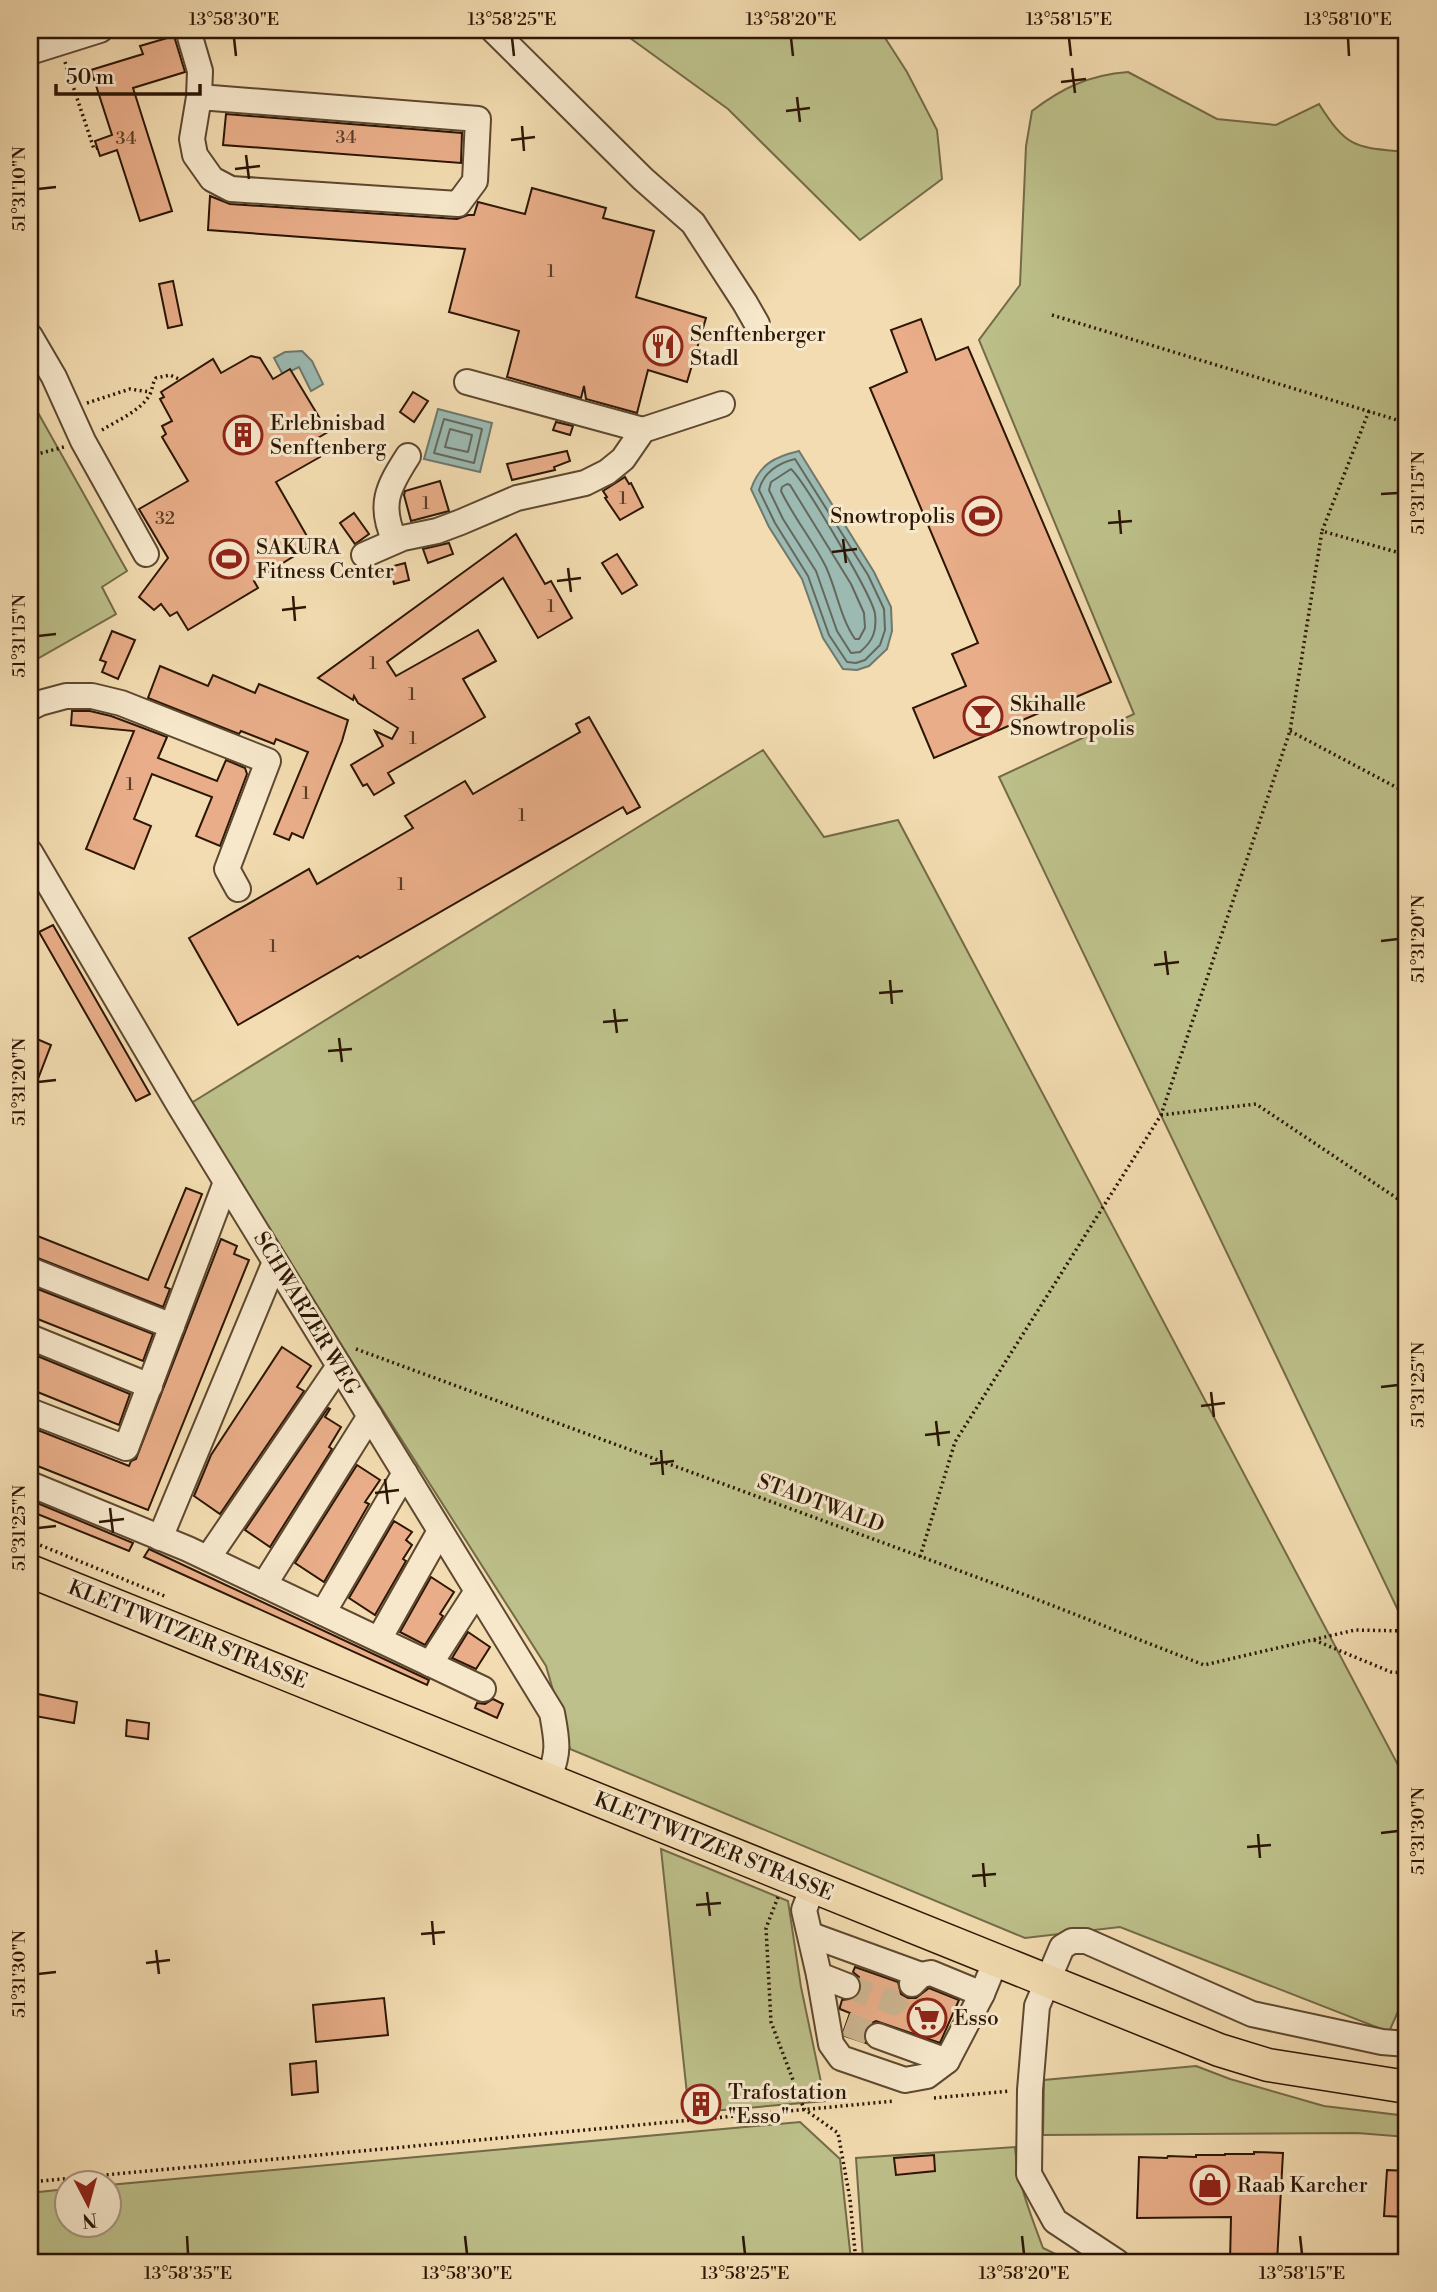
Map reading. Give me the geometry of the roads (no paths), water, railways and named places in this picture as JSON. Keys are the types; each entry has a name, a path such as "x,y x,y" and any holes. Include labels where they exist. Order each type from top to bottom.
{"main road":[{"name":"KLETTWITZER STRASSE","path":"30,1571 1219,2050 1268,2065 1407,2087"}],"street":[{"path":"30,52 100,30"},
{"path":"188,30 200,71 192,139 195,155 212,179 231,189 458,204 475,181 478,119 199,97"},
{"path":"493,30 643,178 693,223 757,324"},
{"path":"30,336 54,377 83,442 146,554"},
{"path":"467,382 643,430 722,404"},
{"path":"364,555 395,541 437,531 517,498 585,482 607,472 623,459 643,430"},
{"path":"395,541 388,527 386,500 389,485 408,456"},
{"path":"30,708 66,696 92,696 121,703 268,761 227,869 237,888"},
{"name":"SCHWARZER WEG","path":"30,852 226,1182 552,1713 558,1741 556,1760 548,1779"},
{"path":"30,1411 126,1448 226,1182"},
{"path":"160,1538 275,1262"},
{"path":"30,1270 172,1326"},
{"path":"30,1337 150,1386"},
{"path":"208,1558 339,1366"},
{"path":"264,1585 370,1416"},
{"path":"323,1613 405,1473"},
{"path":"30,1484 208,1558 483,1689"},
{"path":"379,1639 440,1531"},
{"path":"430,1664 477,1591"},
{"path":"813,1886 804,1910 819,1975 836,2020 831,2044 841,2058 905,2080 927,2076 947,2061 996,1961"},
{"path":"811,1935 917,1980 931,1973 982,1994"},
{"path":"1117,2262 1055,2221 1029,2174 1030,2090 1037,2006 1062,1947 1072,1941 1086,1941 1252,2014 1382,2042 1407,2044"},
{"path":"819,1975 847,1986"},
{"path":"878,2036 947,2061"}],"water":[{"path":"302,351 312,361 323,384 311,391 299,367 283,375 274,358 285,352"},
{"path":"438,409 492,423 480,472 424,459"},
{"path":"799,451 874,572 891,607 892,631 887,649 869,666 857,670 843,669 823,638 802,579 769,527 751,489 759,473 769,463"}],"tunnel":[{"path":"847,1986 894,2003 912,1984"},
{"path":"846,2024 878,2036"}],"place":[{"name":"Senftenberger Stadl","path":"663,346"},
{"name":"Erlebnisbad Senftenberg","path":"243,435"},
{"name":"Snowtropolis","path":"982,516"},
{"name":"SAKURA Fitness Center","path":"229,559"},
{"name":"Skihalle Snowtropolis","path":"983,716"},
{"name":"Esso","path":"927,2018"},
{"name":"Trafostation \"Esso\"","path":"701,2104"},
{"name":"Raab Karcher","path":"1210,2185"}]}
